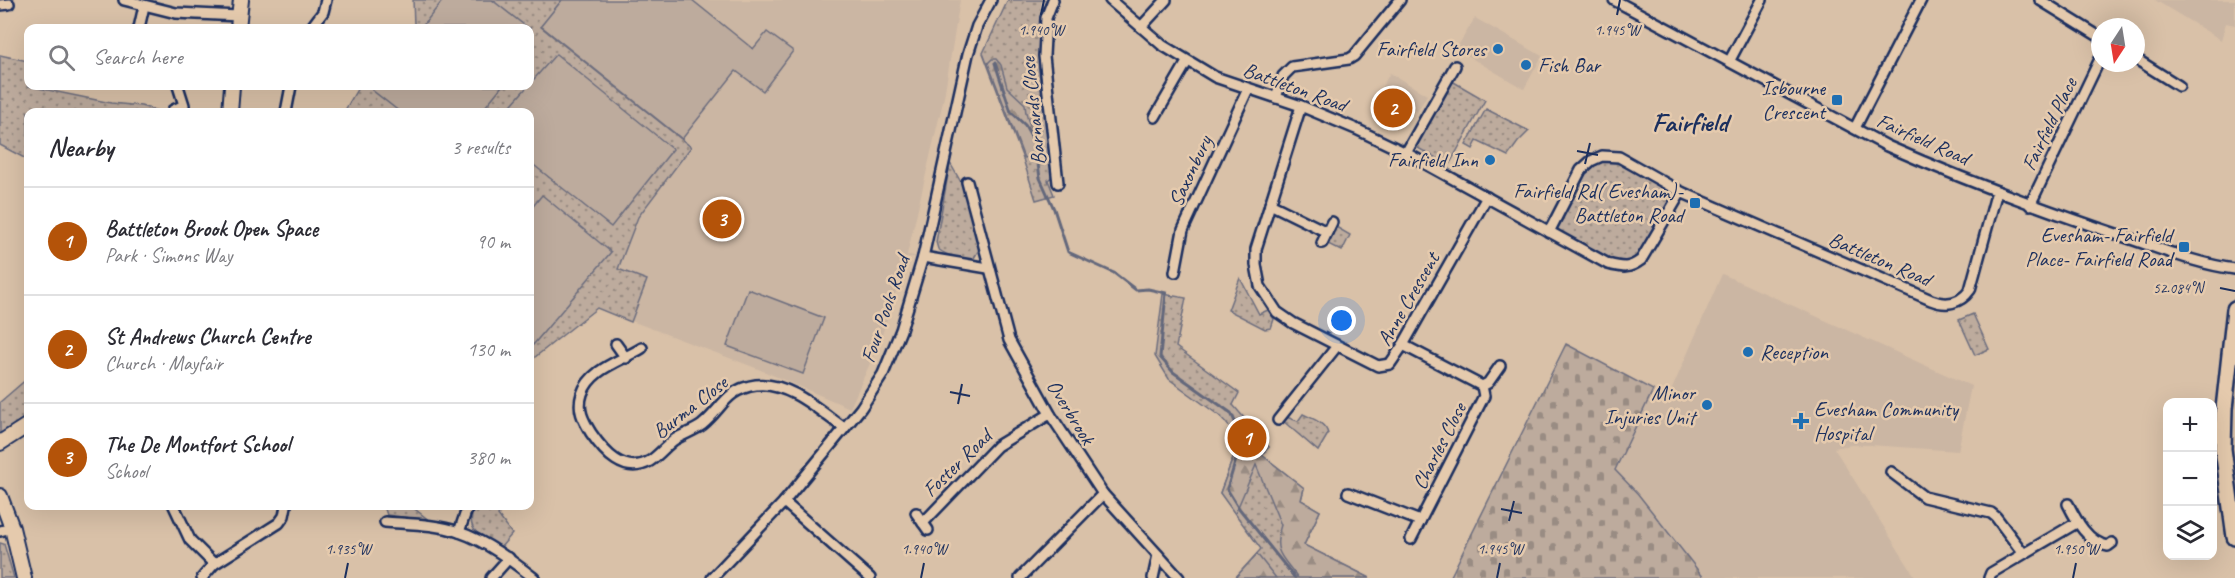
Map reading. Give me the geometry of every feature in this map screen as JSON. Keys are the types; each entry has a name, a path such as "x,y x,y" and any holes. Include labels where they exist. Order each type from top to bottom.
{"main road":[{"path":"2235,309 2223,449 2223,465 2235,537"}],"street":[{"path":"124,0 176,13 238,22 241,0"},
{"path":"314,24 323,12 326,0"},
{"name":"Four Pools Road","path":"712,578 784,502 861,408 883,374 901,330 923,257 968,54 977,26 991,0"},
{"name":"Barnards Close","path":"1053,0 1046,18 1044,56 1058,183"},
{"name":"Battleton Road","path":"1110,0 1162,45 1215,77 1302,106 1356,129 1406,153 1608,264 1622,268 1632,267 1641,260 1681,192"},
{"path":"1141,27 1166,0"},
{"path":"1276,98 1283,76 1292,67 1299,64 1349,59 1354,56 1400,0"},
{"name":"Fairfield Road","path":"1614,0 1921,161 2030,205 2215,267 2235,269"},
{"path":"1730,60 1761,0"},
{"path":"1855,128 1921,0"},
{"path":"2040,0 2091,31"},
{"path":"140,24 144,6"},
{"path":"1155,117 1187,62"},
{"path":"2145,65 2179,86"},
{"path":"1406,153 1455,66"},
{"name":"Fairfield Place","path":"2030,205 2094,72"},
{"name":"Saxonbury","path":"1174,272 1183,230 1248,89"},
{"path":"177,108 184,105 179,90"},
{"path":"230,108 232,90"},
{"path":"287,108 290,90"},
{"name":"Anne Crescent","path":"1302,106 1256,249 1257,276 1264,294 1277,312 1337,346 1378,366 1390,364 1487,197"},
{"name":"Battleton Road","path":"1549,232 1581,170 1591,160 1602,156 1619,157 1681,192 1942,304 1953,303 1970,290 1997,191"},
{"name":"Overbrook","path":"967,182 1009,340 1050,414 1103,494 1179,578"},
{"path":"1270,204 1327,232"},
{"path":"1322,243 1332,222"},
{"path":"923,257 988,268"},
{"path":"616,344 626,358"},
{"name":"Charles Close","path":"1403,345 1482,386"},
{"path":"1278,420 1337,346"},
{"name":"Burma Close","path":"642,348 589,380 582,392 580,411 589,430 603,450 620,463 634,465 651,460 675,440 702,425 728,396 738,390 756,385 778,387 789,391 844,428"},
{"name":"Charles Close","path":"1482,386 1488,383 1500,366"},
{"name":"Charles Close","path":"1412,539 1480,406 1484,396 1482,386"},
{"name":"Foster Road","path":"916,513 925,526 997,446 1050,414"},
{"path":"0,443 24,428"},
{"path":"1891,472 1924,497 1990,513 1996,517 2023,553"},
{"name":"Charles Close","path":"1348,493 1420,521"},
{"path":"1020,578 1103,494"},
{"path":"0,496 6,529 24,578"},
{"path":"784,502 870,578"},
{"path":"2068,504 2078,522 2101,545 2108,546 2112,543"},
{"path":"176,510 190,540 214,564"},
{"path":"202,578 214,564 279,523 285,510"},
{"path":"459,532 467,510"},
{"path":"385,522 459,532 509,558 534,578"},
{"path":"1989,578 1990,573 2078,522"},
{"path":"1153,578 1158,555"},
{"path":"491,578 509,558"}],"shaded area":[{"path":"413,0 960,0 944,97 907,255 923,257 907,257 880,341 850,408 756,368 597,308 534,358 534,108 346,108 357,90 534,90 534,24 414,24"},
{"path":"2155,0 2235,0 2235,25 2226,23 2221,40"},
{"path":"1475,18 1542,56 1524,89 1456,49"},
{"path":"1390,73 1427,95 1417,112 1380,90"},
{"name":"Evesham Community Hospital","path":"1722,274 1971,386 1958,451 1870,445 1834,448 1916,578 1704,578 1638,494 1614,470 1653,390 1669,396"}],"green space":[{"path":"413,0 562,0 541,27 691,147 638,217 618,269 647,280 631,322 597,308 534,358 534,108 346,108 357,90 534,90 534,24 414,24"},
{"path":"443,0 492,0 523,24 424,24"},
{"path":"562,0 692,0 753,49 767,32 793,51 763,91 736,71 682,139 541,26"},
{"path":"1008,0 1047,0 1041,22 1039,65 1054,175 1048,180 1054,195 1036,200 983,53"},
{"path":"556,54 673,149 611,227 534,165 534,108 509,108 524,90 534,90 534,79"},
{"path":"0,55 24,60 24,90 48,90 148,108 24,108 24,158 0,145"},
{"path":"996,59 1001,65 1007,87 1025,104 1038,148 1039,156 1035,160 1031,157 1024,158 988,63"},
{"path":"1452,81 1485,100 1449,165 1416,147"},
{"path":"372,90 499,90 484,108 395,108"},
{"path":"1486,109 1529,131 1508,156 1477,141 1473,149 1466,145"},
{"path":"1619,157 1681,192 1641,260 1622,268 1549,232 1591,161"},
{"path":"950,163 962,184 980,248 974,258 950,256 938,249 936,242"},
{"path":"542,195 611,252 534,344 534,205"},
{"path":"1336,227 1350,235 1342,251 1328,244"},
{"path":"1240,278 1259,314 1268,310 1274,319 1271,328 1265,329 1228,310"},
{"path":"748,289 824,318 803,374 727,346"},
{"path":"1163,294 1186,298 1176,347 1239,393 1233,405 1269,447 1262,455 1304,488 1301,500 1320,511 1304,545 1370,578 1235,578 1261,549 1220,493 1235,452 1232,430 1221,417 1169,379 1155,356"},
{"path":"1973,314 1989,349 1975,355 1959,320"},
{"path":"1566,344 1653,390 1615,470 1638,494 1704,578 1450,578"},
{"path":"24,381 24,427 0,437 0,402"},
{"path":"1303,414 1327,430 1328,434 1318,451 1283,421 1286,417 1298,421"},
{"path":"1243,417 1269,447 1262,455 1304,488 1301,500 1320,511 1304,545 1370,578 1298,578 1280,554 1278,534 1281,525 1256,465 1235,514 1220,493 1233,458 1232,430"},
{"path":"385,510 416,510 430,521 387,515"},
{"path":"474,510 501,510 498,515 512,534 501,547 476,532 471,521"},
{"path":"0,543 4,544 14,578 0,578"},
{"path":"1257,554 1276,578 1235,578"}],"waterway":[{"path":"995,63 1011,112 1025,125 1035,143 1040,178 1054,209 1068,252 1114,273 1136,290 1148,289 1166,293 1160,357 1173,372 1231,413 1238,428 1238,453 1227,489 1238,507 1295,578"}],"place":[{"name":"Fairfield Stores","path":"1498,49"},
{"name":"Fish Bar","path":"1526,65"},
{"name":"Isbourne Crescent","path":"1837,100"},
{"name":"St Andrews Church Centre","path":"1393,108"},
{"name":"Fairfield Inn","path":"1490,160"},
{"name":"Fairfield Rd( Evesham)- Battleton Road","path":"1695,203"},
{"name":"The De Montfort School","path":"722,219"},
{"name":"Evesham- Fairfield Place- Fairfield Road","path":"2184,247"},
{"name":"Reception","path":"1748,352"},
{"name":"Minor Injuries Unit","path":"1707,405"},
{"name":"Evesham Community Hospital","path":"1801,421"},
{"name":"Battleton Brook Open Space","path":"1247,438"}],"district":[{"name":"Fairfield","path":"1690,122"}]}
